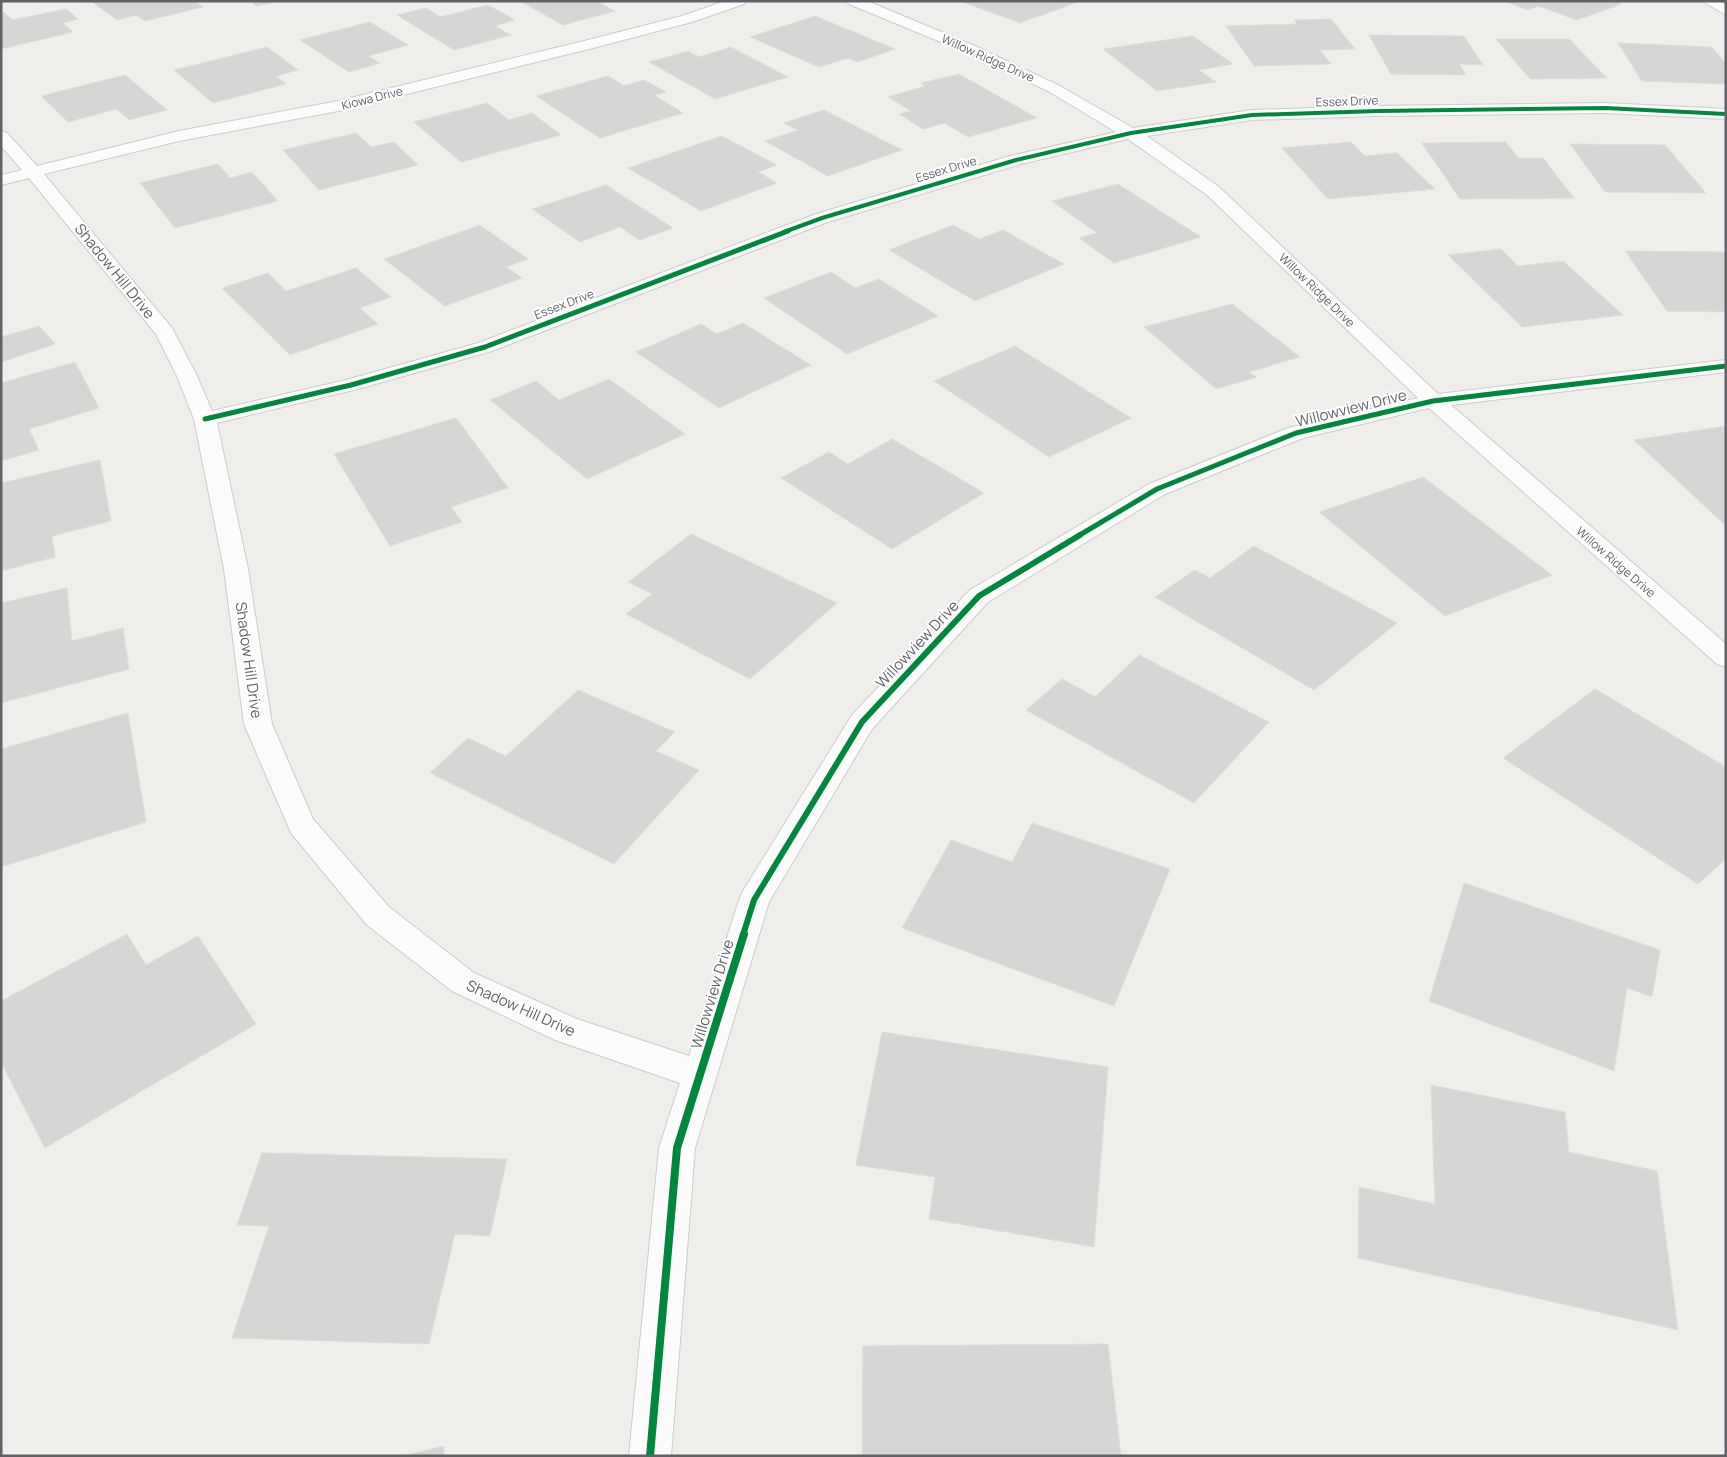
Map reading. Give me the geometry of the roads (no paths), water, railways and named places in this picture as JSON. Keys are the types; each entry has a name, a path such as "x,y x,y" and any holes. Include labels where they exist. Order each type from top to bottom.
{"street":[{"name":"Kiowa Drive","path":"1,180 179,136 347,104 687,19 739,1"},
{"name":"Willow Ridge Drive","path":"854,1 970,48 1053,88 1131,133 1213,191 1433,401 1726,658"},
{"path":"1709,1 1726,11"},
{"name":"Essex Drive","path":"205,419 352,385 485,347 822,218 1016,160 1131,133 1252,115 1605,108 1726,114"},
{"name":"Shadow Hill Drive","path":"1,136 165,332 187,376 205,419 236,569 258,724 301,825 378,916 463,982 567,1030 700,1075"},
{"name":"Willowview Drive","path":"650,1456 677,1148 754,900 862,722 979,596 1157,489 1296,433 1433,401 1726,366"}]}
